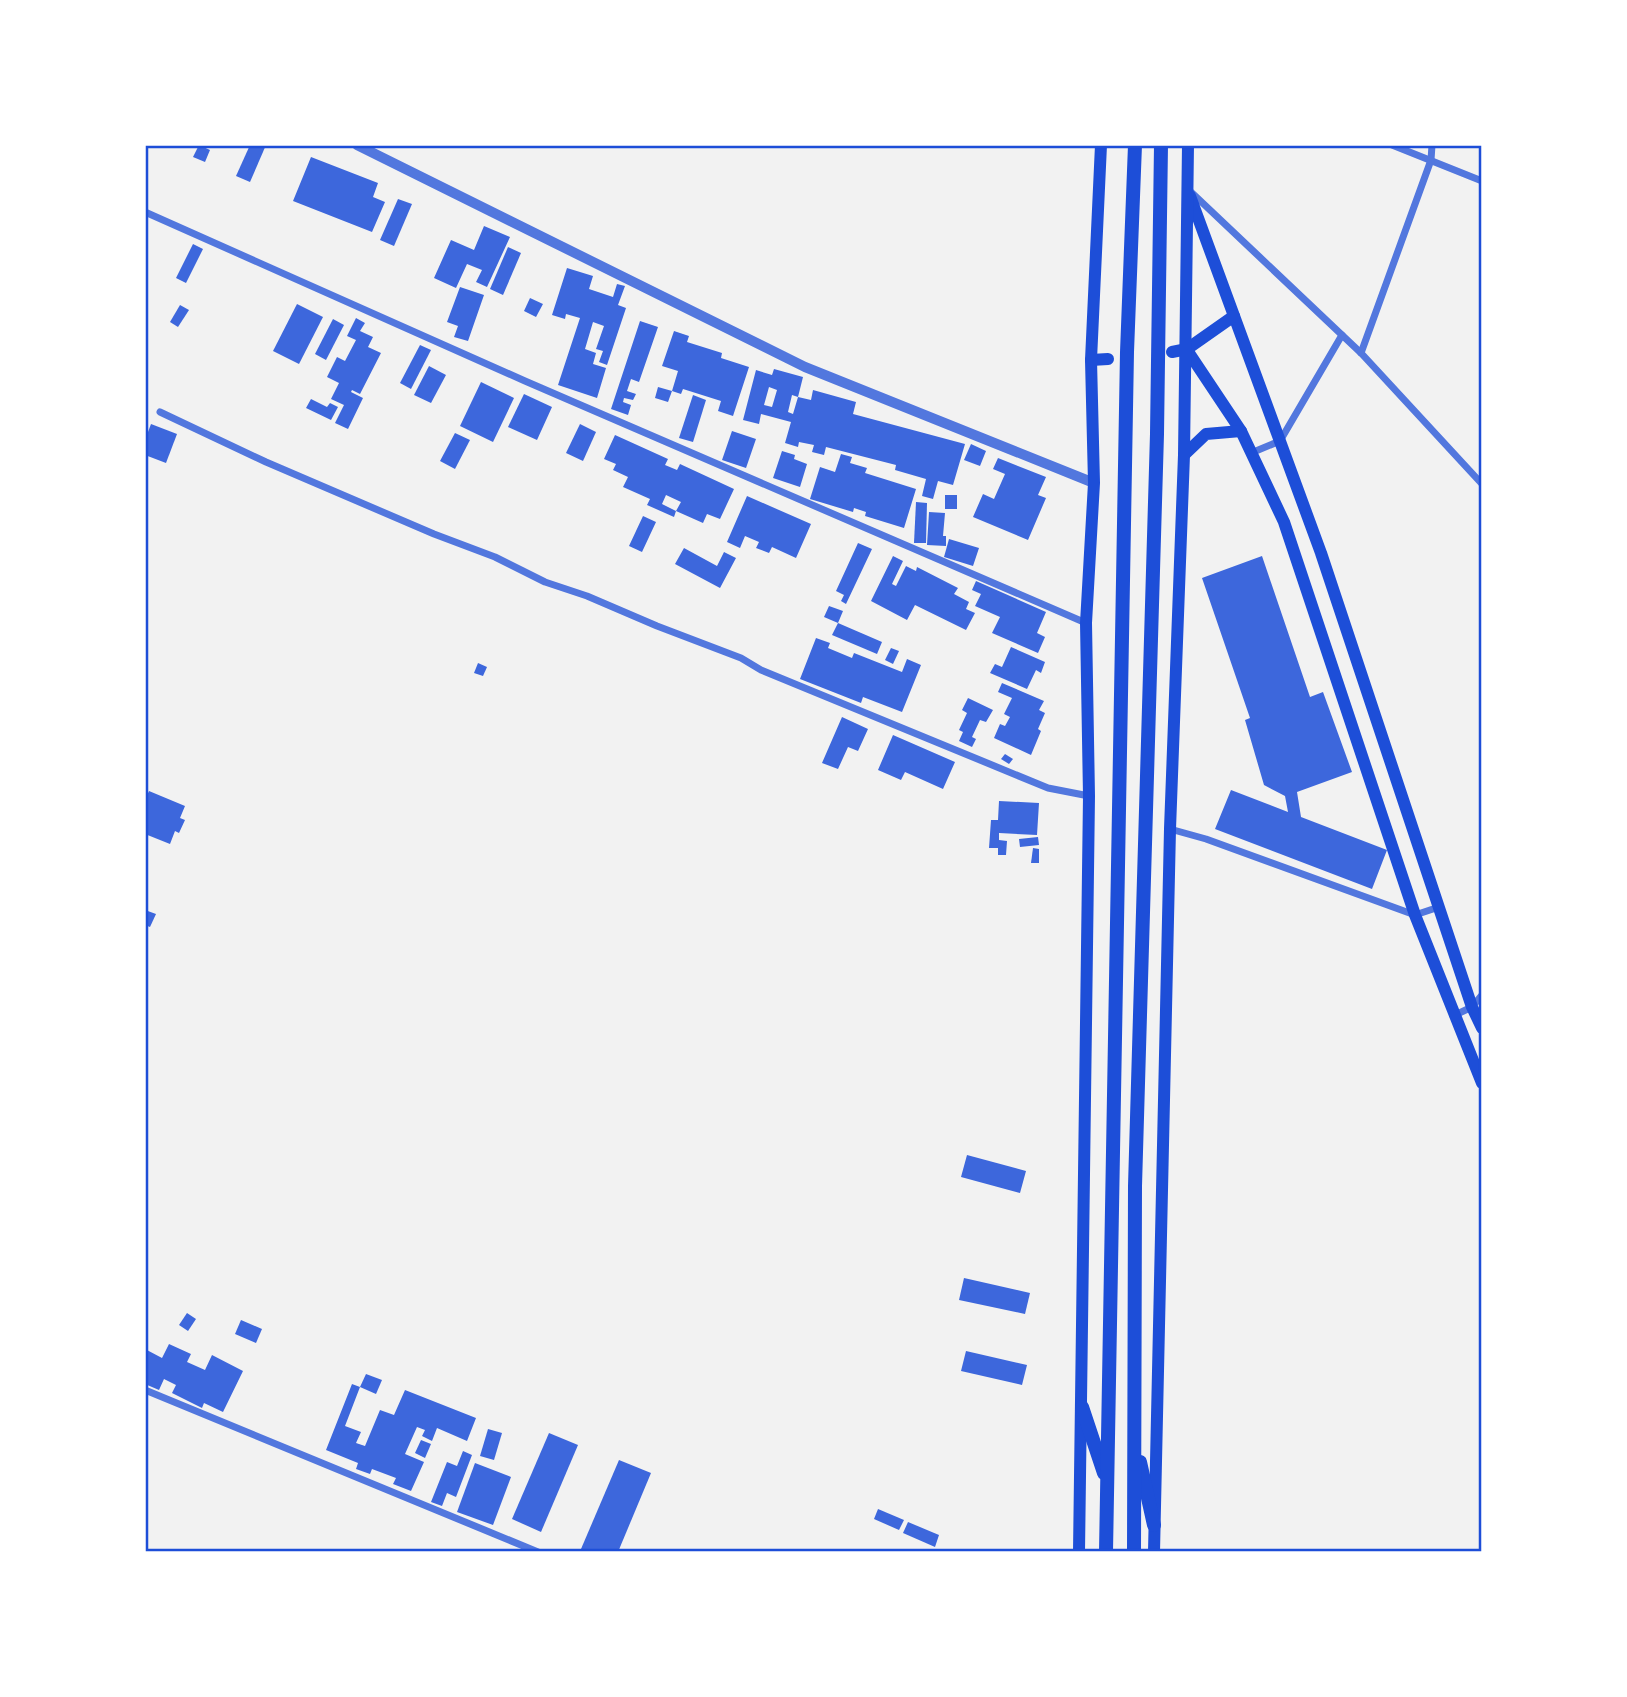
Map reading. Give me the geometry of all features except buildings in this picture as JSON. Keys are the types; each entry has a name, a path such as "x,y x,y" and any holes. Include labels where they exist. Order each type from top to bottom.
{"highway":[{"path":"1106,1552 1126,366 1135,145"},
{"path":"1134,1552 1135,1186 1157,434 1161,145"},
{"path":"1082,1407 1107,1484"},
{"path":"1134,1436 1154,1525"}],"main road":[{"path":"1079,1552 1089,796 1086,623 1094,483 1090,359 1101,145"},
{"path":"1154,1552 1170,829 1184,455 1188,145"},
{"path":"1187,188 1307,514 1439,907 1478,1002 1482,1028"},
{"path":"1172,352 1186,349 1234,316"},
{"path":"1186,349 1241,431 1284,522 1415,915 1453,1016 1482,1083"},
{"path":"1090,359 1108,359"},
{"path":"1184,455 1206,434 1241,431"},
{"path":"1284,522 1307,514"},
{"path":"1311,603 1335,595"},
{"path":"1336,678 1360,670"},
{"path":"1362,757 1386,749"},
{"path":"1390,839 1413,831"}],"street":[{"path":"357,145 805,368 1094,483"},
{"path":"1392,145 1482,181"},
{"path":"1361,353 1431,160 1432,145"},
{"path":"1187,188 1361,353 1482,484"},
{"path":"145,212 525,381 1086,623"},
{"path":"1251,453 1280,441 1342,335"},
{"path":"160,412 278,467 434,534 495,557 545,582 587,596 741,658 761,670 1048,788 1089,796"},
{"path":"1170,829 1206,839 1415,915 1439,907"},
{"path":"1453,1016 1478,1002"},
{"path":"145,1391 538,1552"}]}
